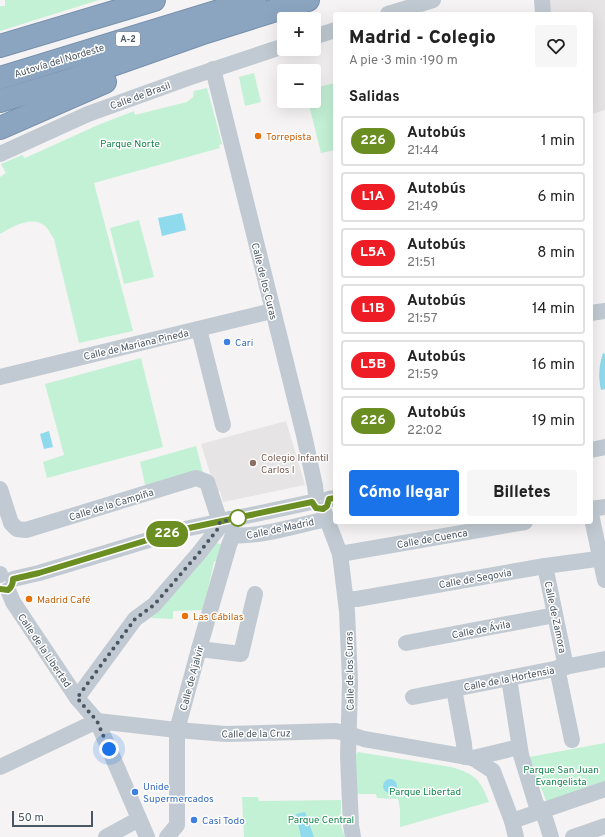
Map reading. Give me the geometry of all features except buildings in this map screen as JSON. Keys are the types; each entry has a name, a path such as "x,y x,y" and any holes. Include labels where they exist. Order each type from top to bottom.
{"highway":[{"path":"0,46 154,0"},
{"name":"Autovía del Nordeste","path":"0,78 255,0"},
{"path":"0,101 67,81 206,32 308,0"},
{"path":"0,128 286,7"}],"street":[{"path":"394,12 433,0"},
{"path":"542,0 543,12"},
{"path":"321,35 333,31"},
{"name":"Calle de Brasil","path":"0,154 88,114 213,69 277,48"},
{"name":"Calle de los Curas","path":"213,69 316,486 324,503 340,554 349,637 349,764 351,825 353,837"},
{"path":"593,313 605,311"},
{"name":"Calle de Mariana Pineda","path":"0,377 199,329 273,316"},
{"path":"199,329 223,425"},
{"path":"593,450 605,447"},
{"name":"Calle de la Campiña","path":"0,489 11,522 17,529 26,530 196,478 207,482 224,521"},
{"name":"Calle de Madrid","path":"5,583 184,529 324,503"},
{"name":"Calle de Madrid","path":"233,535 242,536 273,531 324,503"},
{"path":"593,509 605,507"},
{"path":"77,698 135,619 154,605 199,553 224,521 233,535"},
{"path":"593,521 603,558 605,580"},
{"name":"Calle de Cuenca","path":"340,554 511,524"},
{"name":"Calle de Ajalvir","path":"167,837 177,825 177,730 199,648 233,535"},
{"name":"Calle de Segovia","path":"346,599 357,599 545,566 603,558"},
{"name":"Calle de Zamora","path":"545,566 555,615 572,740"},
{"name":"Calle de la Libertad","path":"5,583 13,602 77,698 97,721 147,837"},
{"path":"199,648 241,654 255,594"},
{"name":"Calle de Ávila","path":"406,643 555,615"},
{"name":"Calle de la Hortensia","path":"413,697 605,659"},
{"path":"509,678 521,755 536,804 542,810 551,837"},
{"path":"454,689 464,744 469,757 493,771 512,821 516,837"},
{"path":"0,767 97,721"},
{"name":"Calle de la Cruz","path":"97,721 226,734 336,731 364,739 469,757 519,747"},
{"path":"512,821 605,789"},
{"path":"106,837 139,819"},
{"path":"573,837 605,826"}],"shaded area":[{"path":"548,0 605,0 605,110 593,113 593,12 549,12"},
{"name":"Colegio Infantil Carlos I","path":"286,421 305,485 223,502 220,491 216,492 201,444"}],"green space":[{"path":"5,0 99,0 0,31 0,6 5,6"},
{"path":"254,73 261,102 245,106 239,77"},
{"path":"333,83 333,150 321,153 310,108 321,108 321,86"},
{"name":"Parque Norte","path":"207,88 222,144 219,145 220,148 94,183 133,331 79,343 54,239 47,228 42,224 30,222 17,225 0,234 0,177 6,173 1,164 22,155 25,158 98,125 134,111 135,115 187,102 193,97 194,91"},
{"path":"139,220 154,277 124,284 110,228"},
{"path":"141,358 163,447 47,478 43,462 64,455 45,384"},
{"path":"196,446 203,473 146,489 140,462"},
{"path":"214,543 221,544 220,558 214,562 203,610 173,611 173,619 152,618 146,615"},
{"name":"Parque San Juan Evangelista","path":"605,743 605,783 547,803 529,757"},
{"name":"Parque Libertad","path":"358,752 451,767 466,772 476,778 483,788 489,802 400,827 400,809 398,799 377,798 376,794 354,794 354,756"},
{"name":"Parque Central","path":"242,797 258,797 259,801 341,800 341,826 345,837 244,837"}],"water":[{"path":"182,213 186,230 162,236 158,218"},
{"path":"603,353 605,354 605,389 601,390 599,371"},
{"path":"49,431 53,447 44,449 40,434"},
{"path":"390,779 395,781 397,786 395,791 390,793 385,791 383,786 385,781"},
{"path":"305,812 314,837 301,837 296,814"}],"bus line":[{"name":"226","path":"0,589 8,590 13,583 13,579 39,573 184,529 312,502 316,508 323,509 329,503 329,499 333,498"}],"place":[{"name":"Torrepista","path":"258,136"},
{"name":"Cari","path":"227,342"},
{"name":"Colegio Infantil Carlos I","path":"253,463"},
{"name":"Madrid Café","path":"29,599"},
{"name":"Las Cábilas","path":"185,616"},
{"name":"Unide Supermercados","path":"135,792"},
{"name":"Casi Todo","path":"194,820"}],"route":[{"path":"109,749 97,721 77,698 135,619 154,605 210,540 217,530 220,522 238,518"}]}
